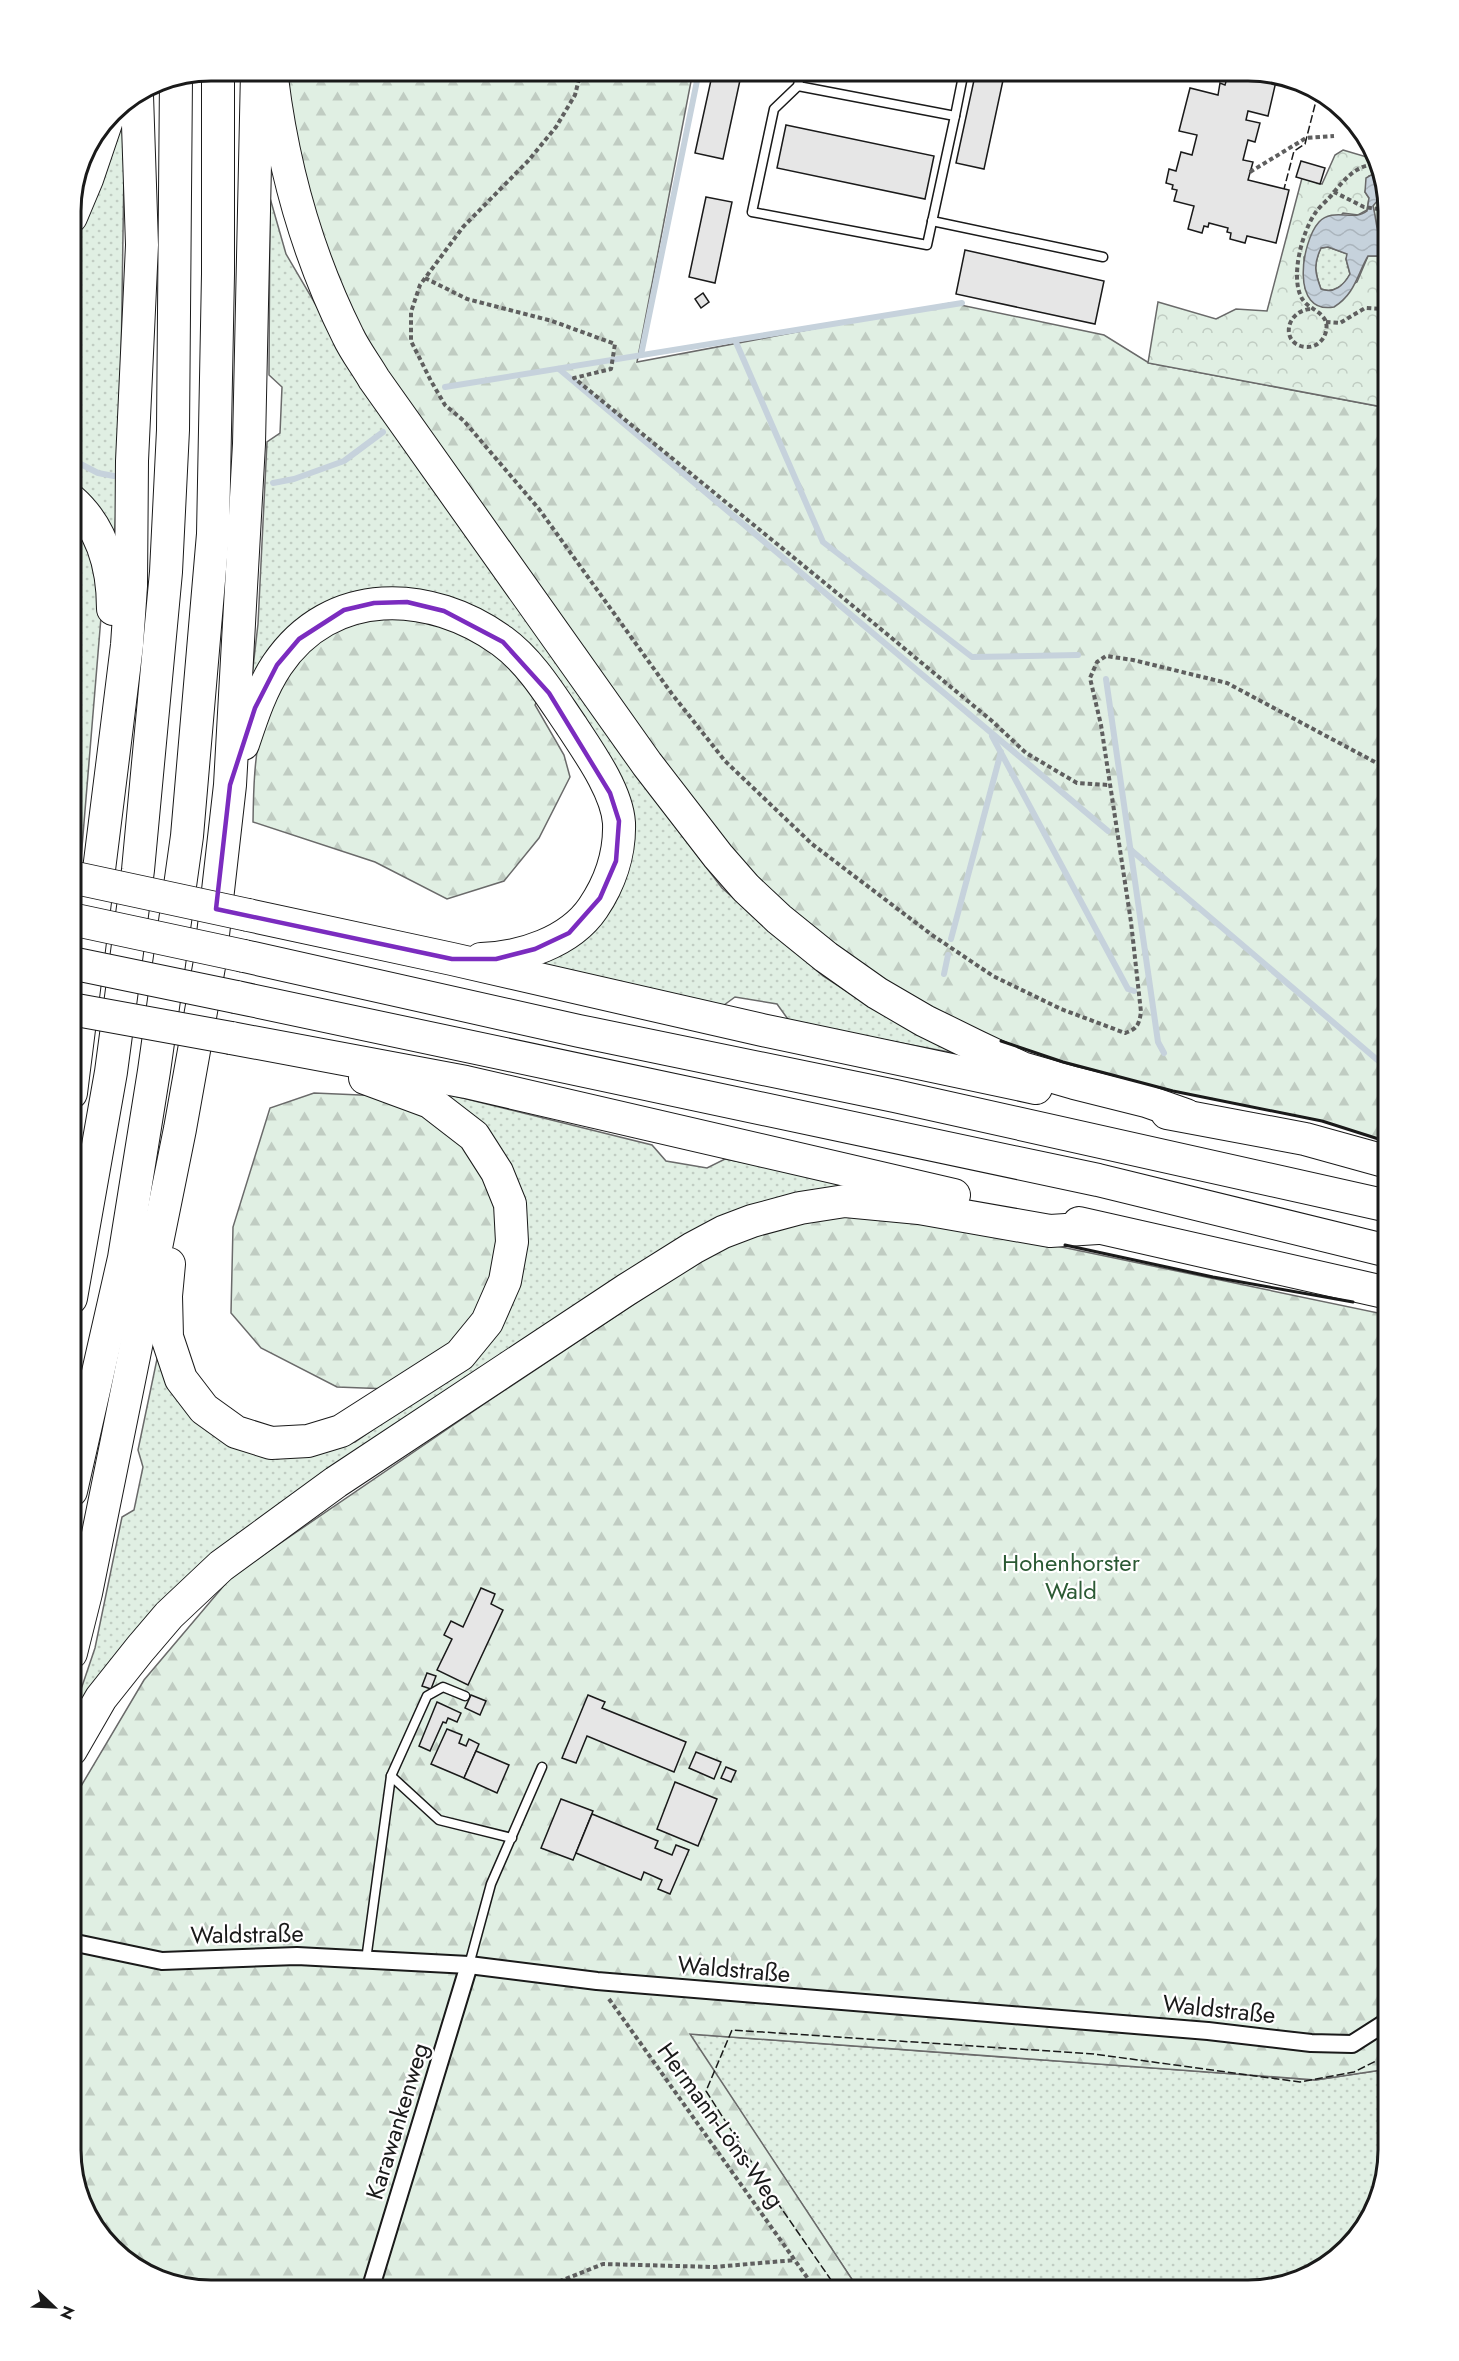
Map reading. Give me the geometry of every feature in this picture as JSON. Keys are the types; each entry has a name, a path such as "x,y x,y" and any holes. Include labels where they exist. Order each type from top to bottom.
{"highway":[{"path":"81,1447 124,1258 154,1071 187,836 213,534 218,273 218,81"},
{"path":"81,1612 180,1129 210,961 230,785 249,444 257,81"},
{"path":"273,81 288,169 311,249 348,337 374,379 647,764 718,856 746,888 778,919 826,957 877,993 925,1021 1022,1068 1146,1101 1186,1115"},
{"path":"81,1242 111,1072 136,882 166,572 173,430 176,85"},
{"path":"81,1009 127,645 131,586 132,461 142,244 136,105"},
{"path":"83,189 98,146"},
{"path":"81,510 100,535 113,589 112,766"},
{"path":"230,785 255,708 277,665 299,639 344,610 374,603 407,602 444,610 503,642 526,664 549,693 597,767 610,793 619,821 616,861 600,898 588,916 569,933 536,949 496,959 452,959"},
{"path":"81,880 452,959 750,1028 1094,1102 1186,1115 1305,1139 1378,1159"},
{"path":"81,921 579,1031 895,1096 1378,1204"},
{"path":"81,965 1098,1180 1378,1248"},
{"path":"81,1011 466,1082 1378,1291"},
{"path":"180,1129 182,1188 171,1244 166,1296 167,1337 181,1379 204,1409 236,1432 271,1443 308,1441 341,1431 460,1355 487,1322 505,1281 512,1242 510,1204 497,1172 474,1136 430,1102 291,1049"},
{"path":"81,1731 100,1698 140,1649 169,1615 221,1566 364,1463 626,1290 723,1232 752,1221 790,1211 844,1201 919,1208 1050,1231 1098,1228"}],"street":[{"name":"Waldstraße","path":"81,1944 162,1961 297,1956 469,1965 597,1981 1208,2031 1311,2043 1352,2044 1378,2027"},
{"name":"Karawankenweg","path":"373,2280 469,1965"}],"lane":[{"path":"799,81 798,86 774,109 752,212 927,245 962,81"},
{"path":"798,86 955,116"},
{"path":"932,221 1103,257"},
{"path":"366,1960 391,1776 427,1696 443,1687 465,1696"},
{"path":"469,1965 491,1884 542,1767"},
{"path":"391,1776 439,1820 512,1838"}],"path":[{"path":"578,81 575,95 556,128 528,161 463,227 420,285 411,312 411,341 445,405 464,421 539,509 672,694 725,761 812,844 932,935 993,975 1060,1009 1125,1033 1134,1030 1140,1024 1142,1012 1131,922 1101,725 1090,678 1096,662 1106,656 1133,660 1227,682 1378,763"},
{"path":"1250,172 1306,138 1334,136"},
{"path":"1310,309 1302,299 1297,273 1299,256 1311,221 1317,210 1352,172 1369,165"},
{"path":"1334,192 1364,207 1378,209"},
{"path":"425,278 467,299 552,321 615,344 611,369 574,378 895,640 992,721 1026,753 1077,783 1109,785"},
{"path":"1326,322 1340,323 1365,308 1378,309"},
{"path":"1310,309 1317,311 1326,322 1326,331 1323,339 1316,345 1308,347 1299,345 1292,339 1289,322 1301,310 1310,309"},
{"name":"Hermann-Löns-Weg","path":"597,1981 809,2280"},
{"path":"562,2280 603,2264 714,2267 796,2260"}],"highlighted area":[{"path":"407,602 444,611 503,642 549,693 610,793 619,821 616,861 600,898 569,933 535,949 496,959 452,959 216,909 230,785 255,708 277,665 299,639 344,610 374,603"}],"green space":[{"path":"283,81 691,81 637,362 951,303 1104,335 1149,363 1378,406 1378,1139 1322,1121 1173,1091 1063,1062 987,1036 842,959 725,846 397,396 321,254"},
{"path":"125,113 120,433 115,531 111,532 81,498 81,219 98,179 117,121"},
{"path":"1343,150 1366,157 1373,177 1369,176 1365,192 1369,198 1367,210 1358,215 1343,213 1304,257 1305,288 1316,303 1357,282 1368,256 1378,256 1378,406 1148,363 1158,302 1216,319 1236,309 1267,311 1302,178 1322,184 1335,155"},
{"path":"1377,197 1378,235 1373,206"},
{"path":"270,198 286,254 364,387 652,796 722,888 823,976 880,1013 954,1053 790,1022 777,1004 735,997 720,1008 525,968 622,877 566,703 270,663 252,676 258,624 267,442 280,433 282,387 269,375"},
{"path":"1328,247 1348,254 1346,259 1350,274 1342,285 1331,290 1321,289 1316,268 1321,248"},
{"path":"81,528 90,543 102,605 81,859"},
{"path":"396,612 486,642 539,697 535,705 564,755 570,777 539,838 504,881 447,899 375,862 253,822 257,749 269,703 279,682 293,663 330,630 356,621"},
{"path":"418,1087 652,1145 666,1161 707,1168 725,1159 906,1193 762,1206 158,1611 81,1703 81,1689 95,1648 122,1517 134,1510 143,1467 138,1450 157,1359 181,1401 238,1444 277,1459 355,1442 466,1364"},
{"path":"314,1093 383,1096 422,1113 453,1131 479,1161 501,1228 494,1284 459,1339 389,1389 337,1387 261,1348 231,1313 233,1227 270,1108"},
{"name":"Hohenhorster Wald","path":"857,1213 927,1219 1378,1313 1378,2071 1316,2080 690,2034 852,2280 202,2280 185,2278 153,2267 125,2248 113,2236 94,2208 83,2176 81,2150 81,1786 144,1680 232,1576 697,1262 740,1240 794,1222"},
{"path":"689,2034 1315,2080 1378,2071 1378,2159 1371,2192 1365,2208 1346,2236 1334,2248 1306,2267 1282,2276 1248,2280 852,2280"}],"water":[{"path":"1373,176 1378,200 1373,206 1378,232 1378,256 1368,256 1355,284 1341,302 1334,307 1320,306 1311,300 1305,289 1303,275 1304,260 1313,232 1319,222 1325,218 1362,214 1367,211 1369,198 1365,192 1366,178","holes":["1328,247 1347,254 1350,274 1348,278 1334,289 1321,289 1316,269 1321,248"]}],"building":[{"path":"711,81 740,81 723,159 695,153"},
{"path":"974,81 1003,81 984,169 956,163"},
{"path":"1226,81 1276,83 1268,116 1248,111 1246,120 1260,123 1255,142 1248,140 1243,160 1253,162 1248,180 1289,190 1276,243 1247,236 1245,243 1230,239 1231,233 1227,232 1228,228 1209,223 1208,227 1204,226 1202,233 1188,229 1194,206 1174,201 1177,190 1172,189 1173,185 1166,183 1169,169 1176,171 1181,152 1192,155 1197,135 1179,131 1190,88 1218,95 1220,83 1225,85"},
{"path":"786,125 934,156 925,199 777,168"},
{"path":"1301,161 1325,168 1320,184 1296,177"},
{"path":"706,197 732,202 715,283 689,277"},
{"path":"965,250 1104,281 1095,324 956,294"},
{"path":"703,293 709,302 701,308 695,299"},
{"path":"481,1588 495,1594 491,1604 503,1610 468,1685 437,1670 452,1639 444,1635 451,1621 463,1627"},
{"path":"427,1673 436,1676 431,1689 422,1686"},
{"path":"471,1695 486,1701 480,1715 465,1708"},
{"path":"588,1695 605,1702 602,1708 686,1742 674,1772 587,1736 576,1763 562,1758"},
{"path":"437,1702 461,1713 457,1722 448,1718 446,1723 443,1722 430,1751 419,1746"},
{"path":"447,1729 462,1735 459,1743 466,1746 469,1739 479,1744 464,1778 431,1764"},
{"path":"476,1751 509,1765 497,1793 464,1778"},
{"path":"696,1752 721,1762 714,1779 689,1768"},
{"path":"726,1767 736,1771 731,1782 721,1778"},
{"path":"675,1782 717,1799 698,1846 657,1829"},
{"path":"561,1799 593,1811 573,1860 541,1848"},
{"path":"592,1814 658,1841 655,1848 672,1855 676,1845 689,1850 670,1894 658,1889 662,1880 644,1872 641,1880 576,1853"}],"waterway":[{"path":"641,355 697,81"},
{"path":"445,387 962,303"},
{"path":"735,340 823,542 972,657 1078,655"},
{"path":"559,369 1108,831"},
{"path":"273,483 294,479 344,461 383,432"},
{"path":"81,464 98,473 114,476"},
{"path":"1106,679 1158,1042 1164,1053"},
{"path":"992,736 1128,989 1134,991"},
{"path":"951,939 1001,752"},
{"path":"1131,850 1378,1060"},
{"path":"944,974 948,955"}],"fence":[{"path":"1284,189 1294,151 1305,144 1316,100"},
{"path":"831,2280 779,2205 706,2091 732,2030 1094,2054 1300,2082 1354,2072 1378,2060"}],"wall":[{"path":"1001,1041 1063,1062 1173,1091 1322,1121 1378,1139"},
{"path":"1065,1245 1213,1277 1353,1302"}]}
